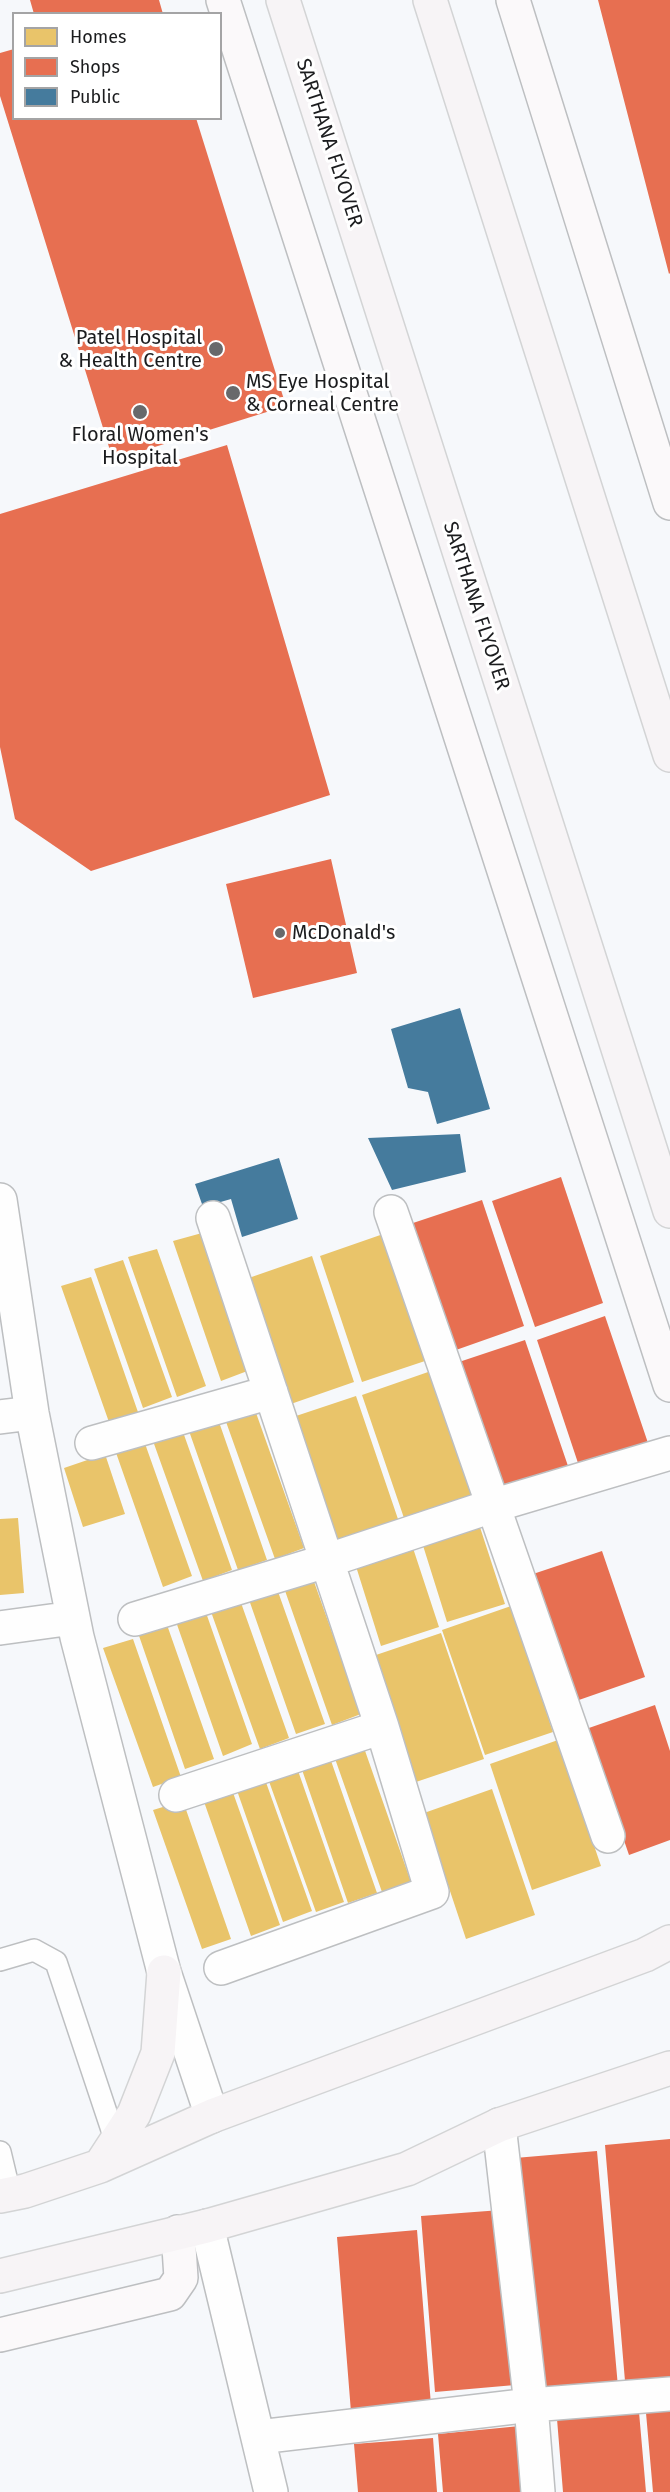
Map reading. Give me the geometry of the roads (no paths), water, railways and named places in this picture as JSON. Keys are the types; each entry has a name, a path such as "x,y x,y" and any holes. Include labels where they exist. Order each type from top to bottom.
{"main road":[{"name":"SARTHANA FLYOVER","path":"283,0 670,1211"},
{"path":"430,0 670,755"},
{"path":"5,2195 108,2154 645,1955 670,1942"},
{"path":"108,2154 134,2114 158,2053 164,1972"},
{"path":"0,2276 193,2229 407,2169 499,2125 670,2068"}],"street":[{"path":"223,0 670,1385"},
{"path":"513,0 670,503"},
{"path":"0,1200 32,1413 73,1618 164,1972 212,2116"},
{"path":"391,1212 608,1836"},
{"path":"213,1218 382,1727 432,1892 221,1968"},
{"path":"93,1443 271,1392"},
{"path":"0,1417 32,1413"},
{"path":"135,1619 326,1561 492,1506 670,1453"},
{"path":"0,1628 73,1618"},
{"path":"176,1795 382,1727"},
{"path":"499,2125 531,2405 538,2492"},
{"path":"0,2335 170,2294 181,2278 193,2229"},
{"path":"193,2229 259,2438 271,2492"},
{"path":"259,2438 531,2405 670,2394"}],"lane":[{"path":"0,1960 34,1950 56,1962 108,2154"},
{"path":"0,2152 5,2195"}],"place":[{"name":"Patel Hospital & Health Centre","path":"216,349"},
{"name":"MS Eye Hospital & Corneal Centre","path":"233,393"},
{"name":"Floral Women's Hospital","path":"140,412"},
{"name":"McDonald's","path":"280,933"}]}
